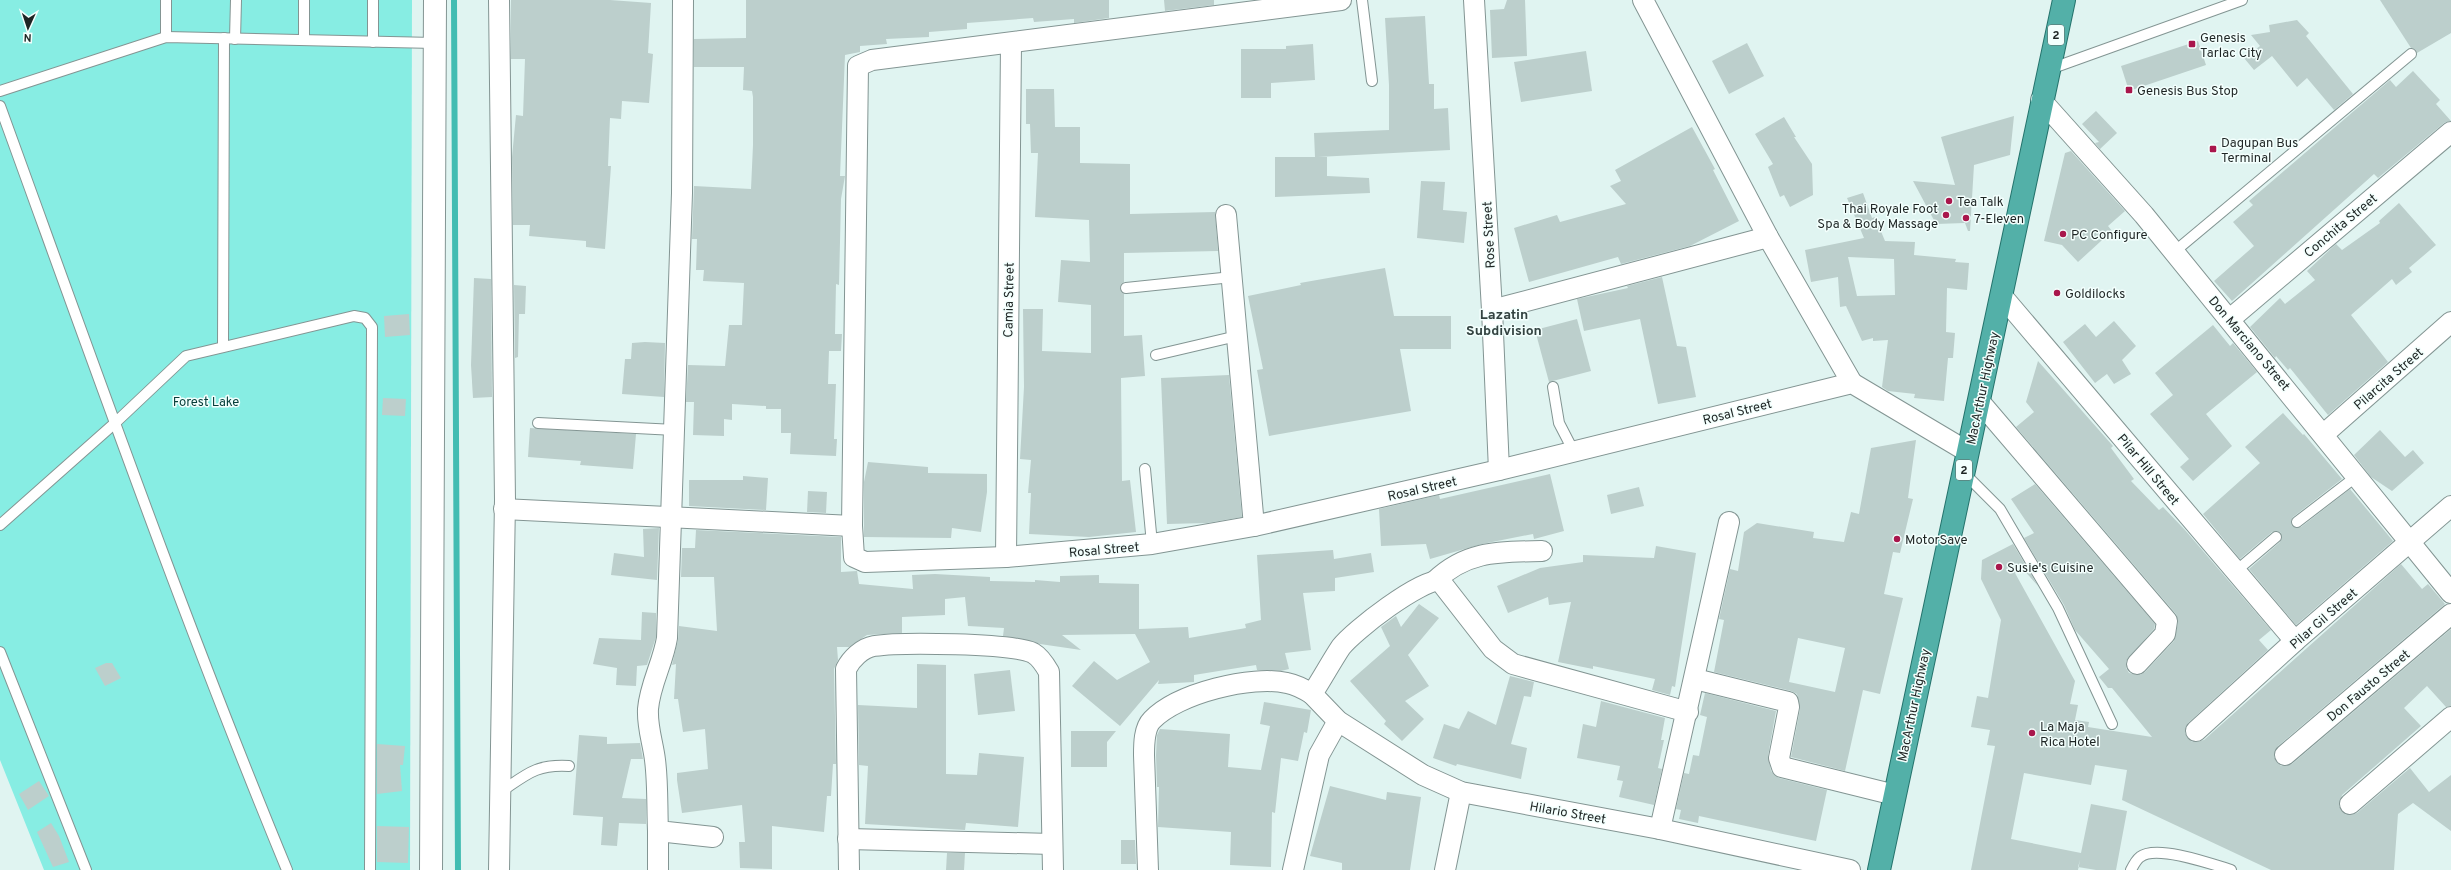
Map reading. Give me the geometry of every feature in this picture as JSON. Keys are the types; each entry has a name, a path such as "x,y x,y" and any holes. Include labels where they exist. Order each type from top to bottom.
{"highway":[{"name":"MacArthur Highway","path":"1879,870 1894,794 2002,296 2041,100 2064,0"}],"street":[{"path":"431,870 435,0"},
{"path":"499,0 504,509 499,870"},
{"path":"658,870 655,760 649,735 648,709 652,684 665,654 673,518 682,193 683,0"},
{"path":"504,509 852,526 857,68 860,64 872,60 1010,44 1341,0"},
{"name":"Rose Street","path":"1474,0 1492,310 1499,470"},
{"path":"1643,0 1768,237 1852,383 1968,452"},
{"name":"Camia Street","path":"1006,557 1010,44"},
{"name":"Don Marciano Street","path":"2041,100 2144,215 2324,434 2451,592"},
{"name":"Conchita Street","path":"2230,319 2451,132"},
{"path":"1226,215 1254,526"},
{"path":"1492,310 1768,237"},
{"name":"Pilar Hill Street","path":"2002,296 2295,641"},
{"name":"Pilarcita Street","path":"2324,434 2451,322"},
{"name":"Rosal Street","path":"852,526 853,556 865,562 1006,557 1152,544 1254,526 1499,470 1852,383"},
{"path":"1979,401 2167,621 2165,634 2137,664"},
{"name":"Pilar Gil Street","path":"2196,732 2295,641 2451,506"},
{"path":"1660,829 1688,712 1729,522"},
{"path":"1312,694 1341,647 1353,633 1390,605 1435,580 1460,561 1498,552 1542,551"},
{"path":"1435,580 1440,581 1493,649 1513,664 1688,712"},
{"name":"Don Fausto Street","path":"2285,755 2451,614"},
{"path":"848,870 846,669 857,655 872,646 932,644 1019,648 1034,654 1043,662 1049,672 1053,870"},
{"path":"1695,680 1788,702 1789,707 1779,758 1782,767 1894,794"},
{"name":"Hilario Street","path":"1148,870 1144,755 1145,737 1151,721 1171,704 1197,694 1239,684 1286,682 1297,685 1312,694 1338,722 1423,775 1461,792 1660,829 1850,870"},
{"path":"2350,804 2451,717"},
{"path":"1293,870 1319,755 1338,722"},
{"path":"1445,870 1461,792"},
{"path":"658,831 713,836"},
{"path":"848,839 1052,844"}],"lane":[{"path":"166,0 166,37"},
{"path":"235,39 236,0"},
{"path":"304,0 304,40"},
{"path":"373,0 373,42"},
{"path":"1362,0 1372,81"},
{"path":"2049,70 2242,0"},
{"path":"0,91 166,37 435,43"},
{"path":"223,346 224,38"},
{"path":"2174,252 2412,54"},
{"path":"0,106 115,423 244,767 286,870"},
{"path":"1126,288 1232,277"},
{"path":"0,525 115,423 186,356 354,316 365,318 372,327 370,870"},
{"path":"1156,355 1237,336"},
{"path":"1553,388 1559,423 1574,452"},
{"path":"538,423 675,430"},
{"path":"1144,469 1152,544"},
{"path":"1964,473 2000,509 2058,608 2112,724"},
{"path":"2297,522 2358,476"},
{"path":"2236,571 2276,537"},
{"path":"0,652 86,870"},
{"path":"499,793 536,768 556,765 569,766"},
{"path":"2131,870 2140,857 2154,852 2196,859 2231,870"}],"green space":[{"name":"Forest Lake","path":"0,0 412,0 410,870 44,870 0,760"}],"building":[{"path":"511,0 610,0 651,3 648,53 653,54 649,103 622,101 621,119 610,118 608,166 611,166 605,249 586,247 586,241 529,236 530,225 513,225 512,157 516,115 523,116 525,59 511,59"},
{"path":"746,0 1109,0 1109,18 1074,23 1074,19 1034,22 1033,18 967,23 967,29 929,32 929,37 886,39 887,44 860,46 860,52 845,55 840,176 845,176 841,199 839,285 836,284 835,334 842,334 841,351 829,351 828,384 836,384 834,439 837,439 836,456 790,454 791,433 781,433 781,409 766,409 766,406 732,404 732,420 724,419 724,436 693,435 694,402 686,402 688,365 725,366 729,325 742,325 744,283 703,281 704,270 696,270 697,239 692,239 694,186 751,189 753,145 753,97 752,91 743,90 744,67 694,67 694,39 746,38"},
{"path":"1164,0 1214,0 1214,5 1165,11"},
{"path":"1507,0 1525,0 1527,56 1492,58 1490,10 1504,9"},
{"path":"2380,0 2451,0 2451,33 2417,53 2411,48"},
{"path":"1425,16 1429,84 1434,84 1434,109 1448,108 1450,150 1318,157 1327,157 1327,176 1369,178 1370,193 1275,197 1275,157 1315,157 1314,133 1389,130 1389,85 1385,18"},
{"path":"2297,20 2309,33 2306,36 2353,94 2334,110 2307,78 2297,87 2272,56 2254,70 2244,58 2260,46 2251,35 2270,32 2269,25"},
{"path":"2198,41 2206,65 2129,91 2121,66"},
{"path":"1747,43 1764,76 1729,94 1712,61"},
{"path":"1313,44 1315,80 1271,83 1271,98 1241,98 1241,49 1286,49 1286,46"},
{"path":"1586,51 1592,91 1521,102 1514,62"},
{"path":"2413,71 2440,100 2436,104 2451,121 2444,123 2378,178 2374,174 2232,301 2214,281 2254,246 2233,222 2253,205 2249,201 2390,80 2396,87"},
{"path":"1026,89 1054,89 1055,127 1080,127 1080,163 1130,164 1130,214 1215,212 1218,251 1124,253 1124,282 1120,288 1124,294 1124,336 1142,335 1145,376 1121,378 1122,481 1130,480 1136,532 1089,537 1029,534 1031,493 1028,493 1031,460 1020,459 1024,387 1023,309 1043,309 1042,351 1091,353 1091,305 1058,302 1061,260 1090,262 1089,220 1035,217 1038,153 1031,153 1030,124 1026,124"},
{"path":"2096,111 2117,133 2100,149 2095,143 2099,142 2082,124"},
{"path":"2014,116 2010,155 1974,165 1970,231 1968,231 1965,223 1936,224 1913,181 1955,185 1941,137"},
{"path":"1784,117 1796,137 1794,137 1812,164 1813,195 1790,207 1784,195 1780,197 1768,167 1773,164 1755,134"},
{"path":"1692,127 1715,169 1713,170 1739,221 1690,246 1621,264 1618,257 1529,282 1514,228 1557,215 1560,222 1626,204 1610,186 1621,181 1615,170"},
{"path":"2071,151 2125,211 2108,226 2112,231 2078,262 2062,245 2044,241 2065,153"},
{"path":"1421,181 1445,182 1443,210 1467,212 1464,243 1417,238"},
{"path":"1863,193 1872,218 1875,217 1885,241 1915,242 1914,255 1956,259 1955,262 1969,263 1967,290 1947,288 1946,332 1955,333 1953,358 1948,358 1944,401 1914,398 1915,394 1888,391 1882,387 1888,340 1873,341 1873,338 1862,341 1846,306 1840,307 1838,277 1811,282 1805,250 1864,238 1847,198","holes":["1848,257 1894,259 1895,295 1857,296"]},
{"path":"2399,203 2436,245 2409,268 2412,272 2396,285 2392,279 2351,315 2388,362 2328,415 2290,368 2288,370 2276,356 2275,358 2250,327 2280,298 2285,304 2315,280 2307,271 2336,244 2342,250 2380,223 2379,221"},
{"path":"1385,268 1394,316 1451,316 1451,349 1400,349 1411,411 1269,436 1257,370 1263,369 1248,296 1301,285 1300,283"},
{"path":"1662,277 1677,346 1686,347 1696,397 1658,404 1640,319 1584,331 1577,299 1628,288 1627,286"},
{"path":"474,278 491,279 492,397 473,398 471,365"},
{"path":"514,285 526,286 525,314 519,314 518,357 515,358"},
{"path":"409,314 410,335 385,337 384,316"},
{"path":"1577,319 1591,371 1549,382 1535,330"},
{"path":"2114,321 2136,346 2122,360 2131,374 2114,384 2107,374 2095,383 2063,342 2085,324 2096,337"},
{"path":"2213,325 2230,346 2233,343 2257,372 2206,414 2232,446 2193,481 2180,467 2189,459 2150,414 2173,395 2155,373"},
{"path":"632,343 665,343 664,397 622,394 625,359 631,359"},
{"path":"2038,361 2113,446 2111,448 2134,479 2131,481 2159,510 2163,507 2185,530 2271,630 2259,640 2268,650 2188,723 2185,733 2192,742 2204,740 2401,564 2422,589 2428,584 2445,604 2278,746 2274,757 2281,766 2292,764 2451,629 2451,706 2446,707 2427,686 2404,708 2421,726 2342,795 2339,806 2346,815 2357,813 2410,768 2429,792 2451,775 2451,831 2413,803 2398,814 2394,870 2271,870 2122,800 2127,770 2095,765 2091,785 2024,773 2011,839 2081,853 2091,804 2127,811 2116,870 2096,870 2079,867 2078,870 1971,870 1995,746 1987,745 1990,730 1971,727 1977,696 1988,698 2001,620 1981,579 1982,560 2013,544 2038,586 2022,568 2015,573 2075,681 2070,704 2078,705 2075,720 2089,722 2088,727 2152,737 2112,688 2108,688 2099,677 2109,669 2075,630 2064,605 2024,538 2034,533 2011,499 2035,484 2155,624 2154,629 2126,661 2126,668 2129,673 2140,675 2145,672 2174,641 2178,623 2176,614 2016,427 2034,412 2026,402"},
{"path":"1229,375 1242,517 1207,523 1167,524 1161,378"},
{"path":"383,398 406,399 405,416 382,415"},
{"path":"2283,413 2303,435 2304,434 2342,479 2293,517 2291,522 2292,526 2301,527 2350,489 2393,541 2296,625 2249,569 2280,542 2281,533 2278,531 2272,532 2240,559 2203,514 2260,463 2245,447"},
{"path":"530,428 636,434 633,469 580,465 581,461 528,457"},
{"path":"2380,430 2405,457 2413,450 2424,463 2392,491 2371,477 2354,455"},
{"path":"1916,440 1908,498 1913,499 1900,553 1893,552 1884,594 1903,598 1880,694 1863,690 1845,771 1791,757 1800,709 1797,694 1791,691 1714,672 1724,620 1719,619 1730,569 1738,571 1744,532 1757,523 1814,532 1813,538 1844,542 1851,512 1859,514 1871,448","holes":["1798,638 1845,648 1835,692 1789,682"]},
{"path":"868,462 928,467 928,473 987,474 987,492 981,532 952,528 951,538 864,537 864,482"},
{"path":"1550,474 1564,531 1534,539 1533,534 1482,544 1430,559 1426,544 1381,546 1379,509 1439,495 1440,499"},
{"path":"743,476 768,478 766,510 689,506 689,480 743,480"},
{"path":"1639,487 1644,506 1611,514 1607,495"},
{"path":"808,491 827,492 826,513 807,512"},
{"path":"659,528 657,580 611,575 614,553 644,557 643,529"},
{"path":"696,530 841,537 841,572 857,571 859,584 913,589 912,575 935,574 990,577 990,581 1035,582 1035,580 1060,582 1060,576 1099,575 1099,583 1139,584 1139,629 1188,627 1189,638 1246,628 1245,624 1261,620 1257,555 1333,550 1334,559 1371,553 1374,572 1335,578 1335,591 1303,593 1311,650 1285,653 1289,669 1281,671 1257,670 1256,665 1194,675 1194,682 1158,684 1159,680 1120,726 1072,686 1094,661 1117,680 1150,662 1135,634 1062,635 1081,650 1040,644 1003,636 1004,628 968,626 965,597 945,599 945,615 902,617 902,633 867,635 849,647 837,647 838,660 834,669 836,764 833,764 831,796 827,796 824,832 772,826 772,869 740,868 739,842 745,842 742,805 682,813 677,780 677,773 708,769 705,729 683,732 678,699 674,699 676,664 672,665 678,640 679,626 717,631 714,577 681,577 682,548 695,548"},
{"path":"1656,546 1696,553 1675,687 1672,686 1670,695 1652,690 1655,679 1593,666 1593,669 1558,662 1571,602 1549,605 1548,597 1508,613 1497,586 1540,568 1583,562 1583,555 1654,558"},
{"path":"1419,604 1439,618 1408,655 1429,686 1405,701 1424,719 1402,741 1384,724 1386,721 1350,681 1390,646 1381,627 1396,616 1401,627"},
{"path":"642,612 656,613 656,637 647,665 637,666 636,686 616,685 617,668 593,664 599,638 641,640"},
{"path":"106,663 112,663 121,678 105,686 95,668"},
{"path":"917,664 946,665 946,774 977,775 979,753 1024,757 1018,827 966,823 965,830 865,824 868,766 859,765 858,705 917,708"},
{"path":"1010,670 1015,711 978,715 974,674"},
{"path":"1510,676 1534,682 1531,697 1524,696 1511,744 1527,748 1521,779 1457,764 1456,766 1433,758 1444,724 1459,729 1468,711 1496,725"},
{"path":"1705,693 1776,711 1768,756 1771,771 1779,778 1827,790 1816,841 1699,816 1698,823 1679,819 1681,810 1676,809 1684,773 1689,774 1693,755 1699,756 1707,717 1700,715"},
{"path":"1601,701 1665,718 1661,740 1664,740 1658,768 1662,769 1654,805 1619,797 1623,781 1617,780 1620,766 1577,758 1583,724 1596,727"},
{"path":"1264,702 1311,710 1307,733 1304,732 1298,761 1281,758 1275,813 1272,812 1271,867 1230,865 1231,832 1158,827 1159,787 1157,787 1157,735 1160,729 1230,734 1228,767 1261,770 1270,726 1260,724"},
{"path":"1071,731 1116,731 1107,742 1107,767 1071,767"},
{"path":"579,735 607,737 607,744 640,743 643,759 631,759 622,798 646,799 646,824 619,823 617,846 601,845 603,817 573,815"},
{"path":"377,744 405,746 403,765 400,765 402,791 377,794"},
{"path":"39,781 49,796 28,810 19,794"},
{"path":"1330,786 1386,800 1387,792 1421,797 1410,870 1342,870 1342,863 1310,856"},
{"path":"51,823 59,836 69,862 53,867 37,832"},
{"path":"377,826 409,827 408,863 377,862"},
{"path":"1121,840 1135,840 1136,864 1121,864"},
{"path":"947,853 965,853 964,870 946,870"}],"waterway":[{"path":"454,0 458,870"}],"place":[{"name":"Genesis Tarlac City","path":"2192,44"},
{"name":"Genesis Bus Stop","path":"2129,90"},
{"name":"Dagupan Bus Terminal","path":"2213,149"},
{"name":"Tea Talk","path":"1949,201"},
{"name":"Thai Royale Foot Spa & Body Massage","path":"1946,215"},
{"name":"7-Eleven","path":"1966,218"},
{"name":"PC Configure","path":"2063,234"},
{"name":"Goldilocks","path":"2057,293"},
{"name":"MotorSave","path":"1897,539"},
{"name":"Susie's Cuisine","path":"1999,567"},
{"name":"La Maja Rica Hotel","path":"2032,733"}],"district":[{"name":"Lazatin Subdivision","path":"1504,322"}]}
